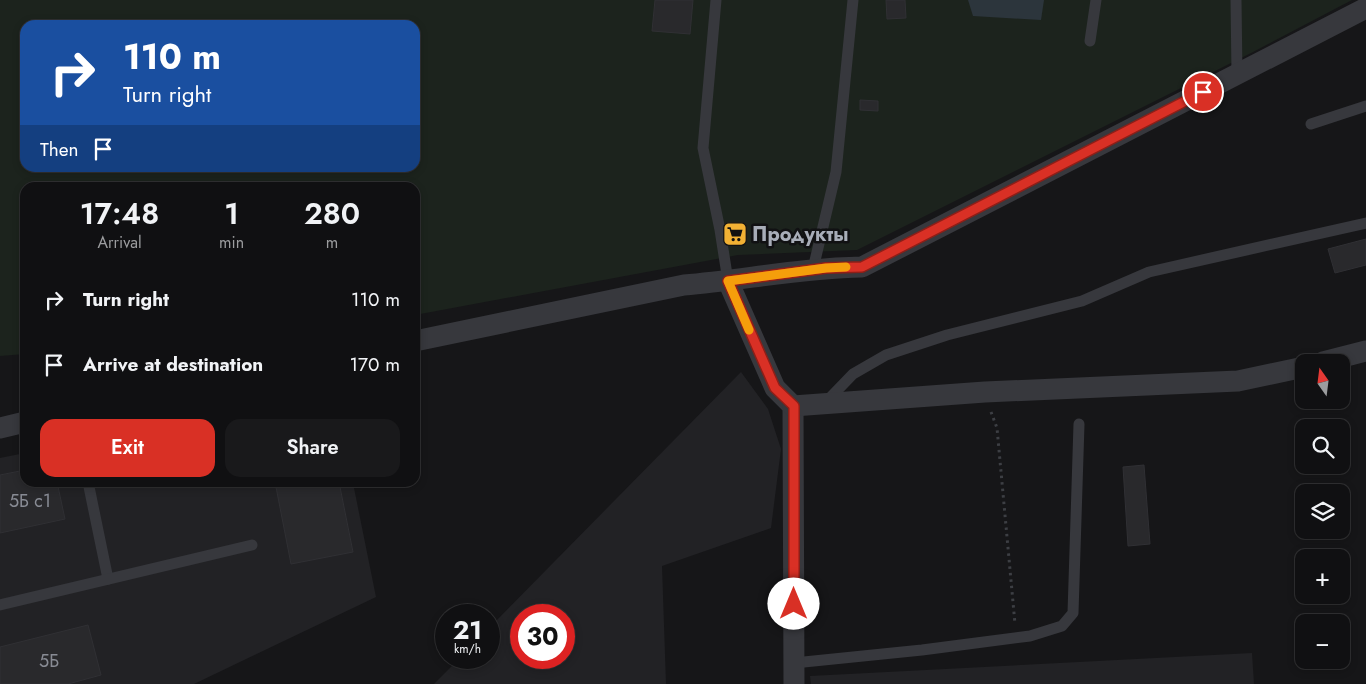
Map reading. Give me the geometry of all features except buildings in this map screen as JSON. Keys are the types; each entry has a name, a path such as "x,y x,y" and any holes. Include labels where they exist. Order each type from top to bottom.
{"street":[{"path":"420,340 684,285 813,269 862,267 1366,8"},
{"path":"728,281 775,388 794,406 794,684"},
{"path":"1350,355 1366,351"},
{"path":"794,406 985,392 1238,382 1295,369"},
{"path":"0,428 20,423"}],"lane":[{"path":"716,0 702,148 720,230 728,281"},
{"path":"813,269 836,172 853,0"},
{"path":"1090,41 1096,0"},
{"path":"1236,0 1237,74"},
{"path":"1311,124 1366,106"},
{"path":"824,404 853,374 886,355 947,335 1082,301 1149,272 1366,223"},
{"path":"794,663 1016,638 1030,636 1062,626 1074,613 1079,424"},
{"path":"89,487 108,579"},
{"path":"0,605 252,545"}],"path":[{"path":"985,392 997,428 1016,638"}],"shaded area":[{"path":"0,0 1352,0 1253,52 857,250 738,255 420,314 420,182 20,182 20,354 0,356"},
{"path":"968,0 1044,0 1041,20 973,16"},
{"path":"741,372 768,409 781,449 771,528 662,566 666,684 434,684 449,669 500,669 500,617 510,607 510,669 575,669 575,604 513,604"},
{"path":"20,454 20,487 354,487 376,597 194,684 0,684 0,458"},
{"path":"1252,653 1254,684 811,684 810,676"}],"slow traffic":[{"path":"749,330 728,281 846,267"}],"place":[{"name":"Продукты","path":"735,234"}],"route":[{"path":"794,604 794,406 775,388 728,281 826,268 862,267 1203,92"}]}
